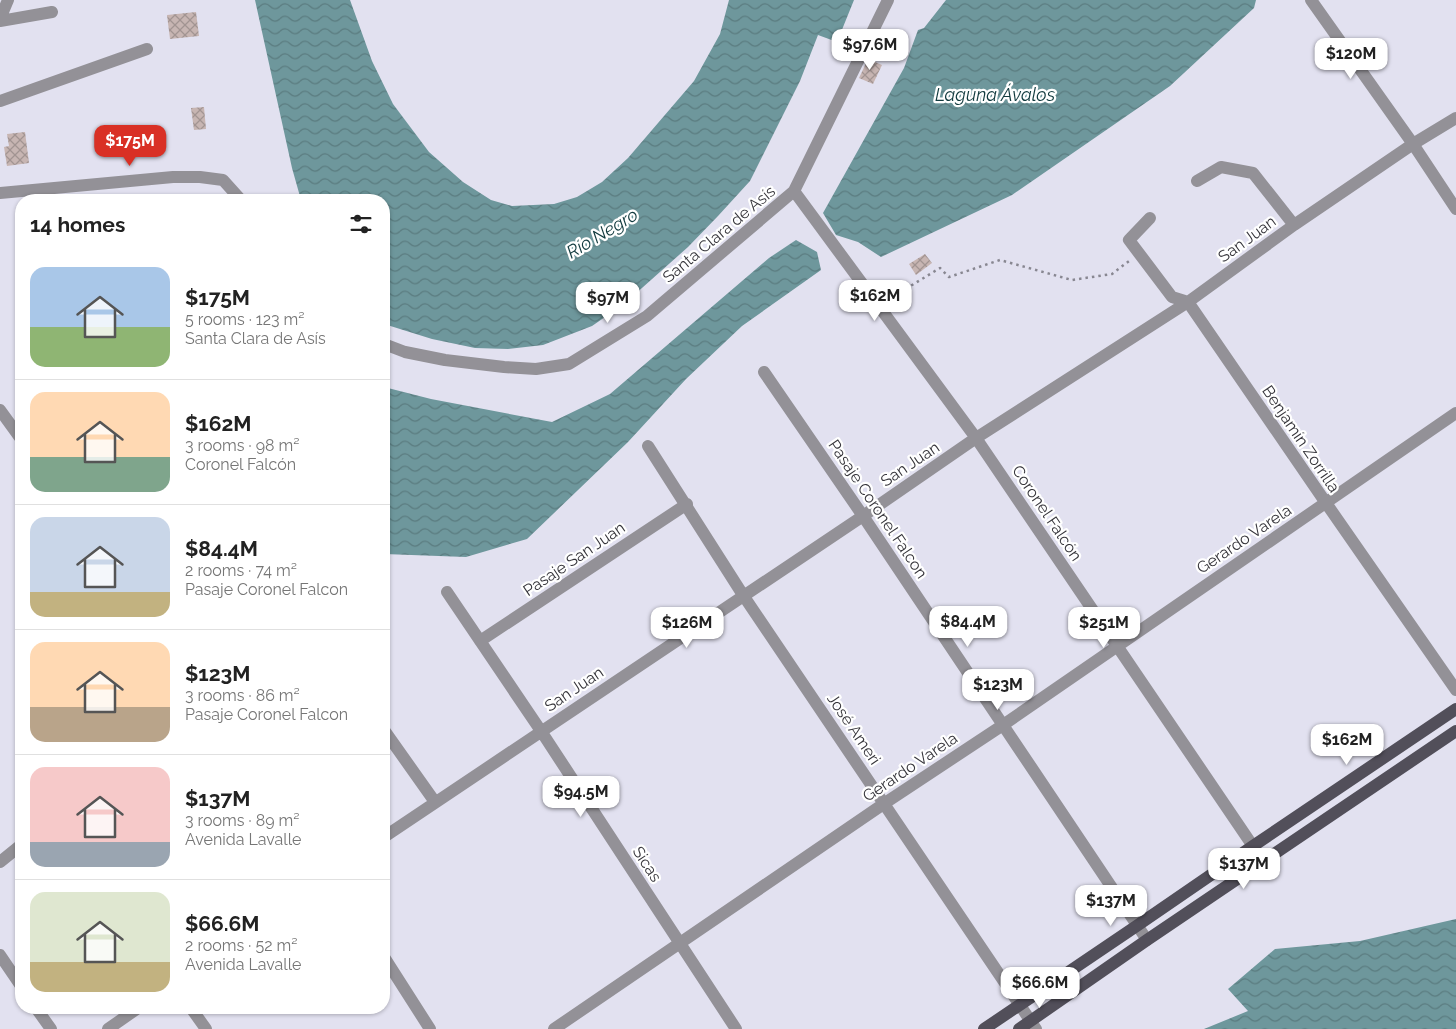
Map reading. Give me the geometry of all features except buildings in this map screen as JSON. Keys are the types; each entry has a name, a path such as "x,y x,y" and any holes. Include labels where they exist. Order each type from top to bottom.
{"main road":[{"path":"984,1029 1456,709"},
{"path":"1019,1029 1034,1025 1147,940 1456,731"}],"street":[{"path":"0,20 8,0"},
{"name":"Santa Clara de Asís","path":"390,346 413,354 445,360 536,369 569,364 647,316 794,191 888,0"},
{"path":"1311,0 1413,144 1456,209"},
{"path":"0,20 52,12"},
{"path":"0,101 148,49"},
{"name":"San Juan","path":"390,834 976,438 1188,302 1294,225 1413,144 1456,118"},
{"path":"1197,181 1221,167 1253,173 1294,225"},
{"path":"0,192 173,177 200,177 223,180 236,194"},
{"name":"Coronel Falcón","path":"794,191 976,438 1263,861"},
{"name":"Benjamín Zorrilla","path":"1150,218 1130,240 1172,298 1188,302 1456,690"},
{"name":"Pasaje Coronel Falcon","path":"764,372 863,516 1147,940"},
{"path":"0,410 15,431"},
{"name":"Gerardo Varela","path":"554,1029 885,803 1003,725 1456,413"},
{"name":"José Ameri","path":"648,446 743,595 1034,1025"},
{"name":"Pasaje San Juan","path":"480,641 686,504"},
{"name":"Sicas","path":"447,592 541,731 736,1029"},
{"path":"390,738 436,802"},
{"path":"0,862 15,850"},
{"path":"0,955 15,977"},
{"path":"390,966 430,1029"},
{"path":"40,1014 51,1029"},
{"path":"108,1029 129,1014"},
{"path":"195,1014 206,1029"}],"path":[{"path":"879,305 940,268 949,276 1000,260 1072,280 1112,274 1139,253"}],"water":[{"name":"Río Negro","path":"255,0 350,0 372,61 393,104 429,152 463,182 491,200 512,206 554,204 577,197 602,182 628,158 694,81 720,34 729,0 854,0 837,42 818,35 800,81 750,181 688,247 624,304 592,326 543,345 508,349 475,348 432,339 390,326 390,194 299,194"},
{"name":"Laguna Ávalos","path":"946,0 1256,0 1254,8 1170,86 1012,195 881,257 858,242 836,235 823,213 904,68 918,30 924,28"},
{"path":"796,240 817,252 821,270 742,326 686,379 628,442 527,539 466,557 390,554 390,389 431,399 552,422 610,394 769,258"},
{"path":"1456,919 1456,1029 1204,1029 1248,1011 1228,989 1275,949 1360,941"}]}
